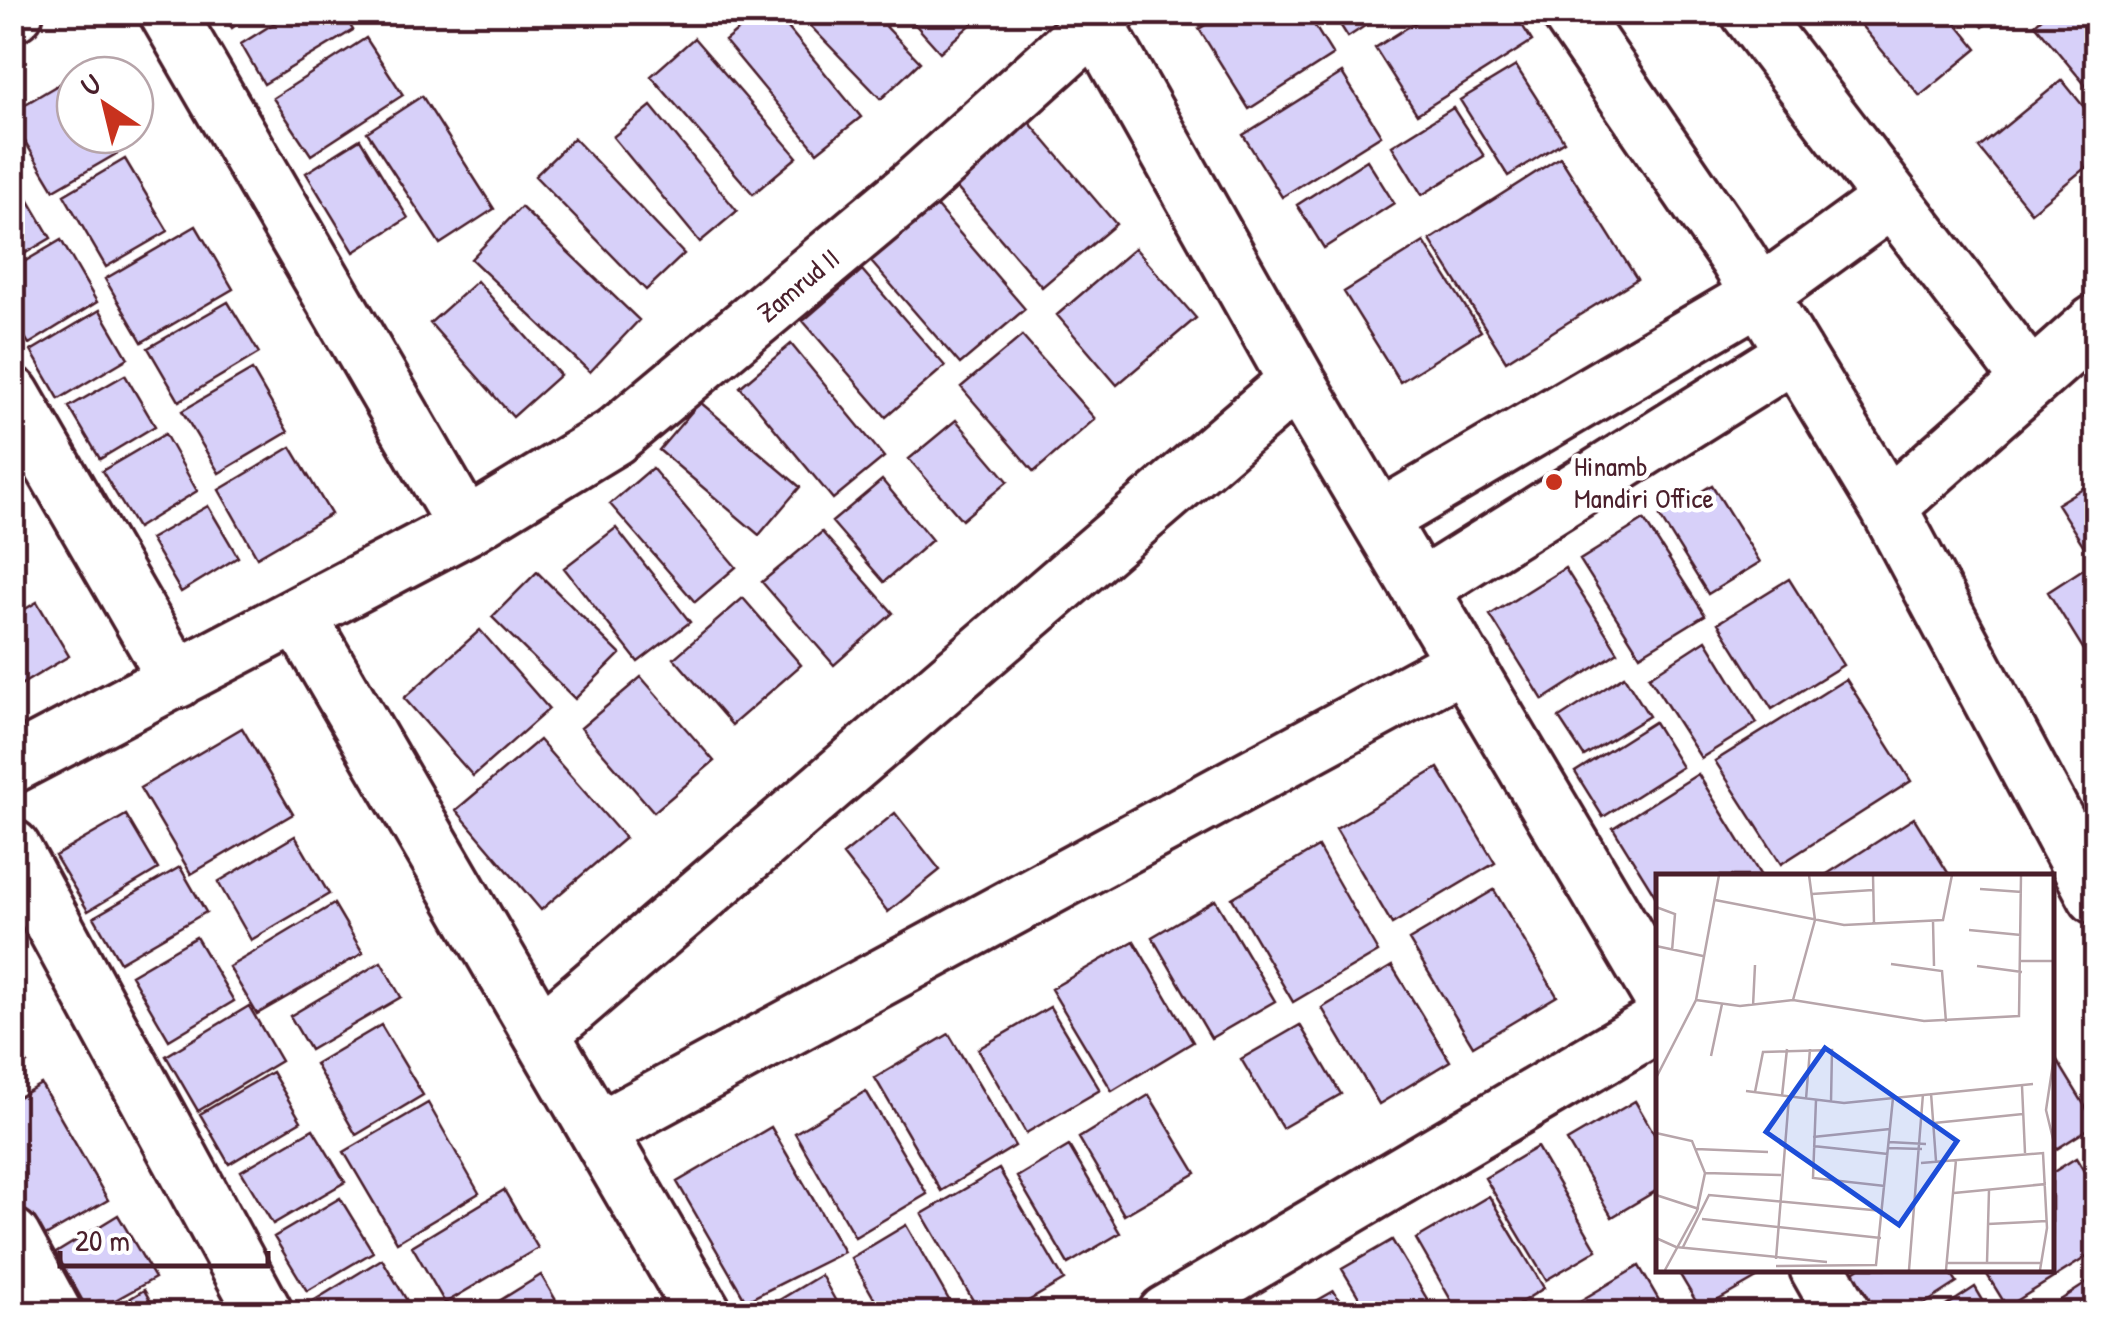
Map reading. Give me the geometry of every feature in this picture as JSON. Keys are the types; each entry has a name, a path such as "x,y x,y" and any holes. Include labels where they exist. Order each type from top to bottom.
{"street":[{"path":"166,12 466,527"},
{"path":"1569,12 1760,294 1888,507 2096,896"},
{"path":"1748,12 2029,378"},
{"path":"1102,18 1297,381 1656,987"},
{"name":"Zamrud II","path":"12,765 466,527 614,437 916,185 1102,18"},
{"path":"1380,518 1760,294 1892,199"},
{"path":"1888,507 2029,378 2096,324"},
{"path":"1421,588 1795,352"},
{"path":"541,1034 1297,381"},
{"path":"12,394 178,680"},
{"path":"298,616 704,1314"},
{"path":"598,1130 1464,662"},
{"path":"12,848 265,1314"},
{"path":"1166,1314 1656,1026"},
{"path":"12,1237 54,1314"}],"building":[{"path":"221,12 254,12 232,28"},
{"path":"292,12 342,12 353,30 264,84 241,44"},
{"path":"760,12 775,12 861,117 817,152 725,41"},
{"path":"797,12 872,12 920,62 881,99"},
{"path":"904,12 985,12 940,52"},
{"path":"1225,12 1306,12 1333,55 1249,109 1199,29"},
{"path":"1332,12 1386,12 1348,37"},
{"path":"1432,12 1514,12 1532,41 1417,114 1375,48"},
{"path":"1850,12 1947,12 1977,49 1920,96"},
{"path":"1971,12 2000,12 1983,27"},
{"path":"2048,12 2096,12 2096,98 2035,24"},
{"path":"366,38 403,95 311,155 273,98"},
{"path":"694,38 797,157 753,194 651,76"},
{"path":"1516,66 1564,141 1508,176 1460,100"},
{"path":"1342,73 1381,135 1282,197 1243,135"},
{"path":"2062,80 2096,122 2096,159 2031,212 1979,148"},
{"path":"55,87 55,155 114,155 54,190 12,120 12,112"},
{"path":"422,96 494,209 440,244 367,132"},
{"path":"651,106 737,211 700,242 613,137"},
{"path":"1453,108 1484,156 1422,195 1392,146"},
{"path":"1029,122 1116,224 1042,287 956,187"},
{"path":"574,138 684,254 646,290 535,176"},
{"path":"360,139 408,218 354,252 306,173"},
{"path":"1560,157 1637,279 1506,361 1430,240"},
{"path":"125,159 168,231 106,267 64,195"},
{"path":"1367,160 1394,203 1324,248 1297,205"},
{"path":"19,184 51,238 12,261 12,188"},
{"path":"926,194 1025,309 960,364 860,249"},
{"path":"521,207 639,320 590,372 471,259"},
{"path":"196,226 233,289 142,342 105,279"},
{"path":"61,240 97,302 29,344 12,316 12,269"},
{"path":"1424,242 1481,331 1400,382 1344,292"},
{"path":"1135,248 1196,318 1117,385 1057,315"},
{"path":"862,270 945,366 886,417 803,321"},
{"path":"477,281 560,375 513,417 430,323"},
{"path":"228,302 259,353 179,401 148,348"},
{"path":"100,310 128,358 59,399 31,351"},
{"path":"1022,336 1095,419 1034,472 961,387"},
{"path":"791,344 884,457 833,499 740,387"},
{"path":"252,370 288,432 219,473 182,411"},
{"path":"125,375 155,426 100,459 69,407"},
{"path":"700,402 800,487 759,535 659,450"},
{"path":"956,420 1008,481 962,520 909,459"},
{"path":"165,434 197,491 137,528 102,471"},
{"path":"291,447 331,514 257,557 219,490"},
{"path":"652,468 736,567 695,602 610,504"},
{"path":"882,480 932,540 884,582 832,522"},
{"path":"2096,480 2096,660 2092,663 2048,592 2094,562 2057,504"},
{"path":"1712,485 1760,562 1708,594 1660,517"},
{"path":"208,506 238,557 181,592 150,539"},
{"path":"1644,520 1705,615 1640,655 1580,560"},
{"path":"616,528 690,622 638,662 564,568"},
{"path":"822,532 893,613 834,665 762,582"},
{"path":"1565,568 1618,652 1543,700 1490,615"},
{"path":"537,572 620,654 575,699 492,617"},
{"path":"1789,579 1843,665 1772,709 1718,623"},
{"path":"743,598 801,665 732,725 674,658"},
{"path":"37,602 69,656 12,690 12,617"},
{"path":"480,630 549,709 473,776 404,698"},
{"path":"1706,640 1757,723 1701,758 1649,677"},
{"path":"1624,676 1649,716 1584,756 1559,718"},
{"path":"641,677 714,761 654,812 581,728"},
{"path":"1846,679 1911,781 1781,864 1715,761"},
{"path":"1654,722 1682,767 1603,817 1575,772"},
{"path":"242,728 293,814 191,874 140,788"},
{"path":"539,740 625,838 541,910 456,810"},
{"path":"1438,768 1495,863 1392,924 1336,829"},
{"path":"1698,774 1760,874 1656,874 1656,897 1613,828"},
{"path":"895,813 940,870 888,912 843,855"},
{"path":"126,815 158,869 88,911 55,856"},
{"path":"1914,818 1949,874 1827,874"},
{"path":"295,836 329,894 251,940 218,882"},
{"path":"1318,847 1378,952 1293,1002 1232,898"},
{"path":"180,867 206,912 120,962 94,917"},
{"path":"1494,890 1557,996 1473,1046 1409,940"},
{"path":"1215,900 1275,1001 1211,1038 1152,937"},
{"path":"334,904 363,953 257,1014 229,967"},
{"path":"196,937 234,1001 169,1040 131,975"},
{"path":"1134,941 1193,1042 1112,1091 1051,989"},
{"path":"381,962 401,997 310,1050 290,1016"},
{"path":"1392,966 1450,1061 1379,1104 1322,1008"},
{"path":"249,1006 281,1061 198,1111 166,1056"},
{"path":"1050,1007 1100,1090 1026,1133 978,1049"},
{"path":"381,1025 423,1095 356,1135 315,1064"},
{"path":"1300,1025 1341,1094 1282,1128 1241,1059"},
{"path":"949,1034 1015,1146 941,1191 875,1078"},
{"path":"12,1038 27,1063 12,1072"},
{"path":"2054,1055 2096,1124 2054,1151"},
{"path":"272,1072 301,1121 229,1164 200,1114"},
{"path":"41,1084 108,1200 35,1242 12,1203 12,1101"},
{"path":"866,1091 927,1194 855,1237 795,1133"},
{"path":"1149,1095 1196,1173 1124,1215 1079,1138"},
{"path":"1635,1101 1656,1137 1656,1191 1612,1217 1567,1141"},
{"path":"428,1103 479,1193 397,1242 344,1152"},
{"path":"771,1127 844,1252 746,1301 677,1182"},
{"path":"313,1129 345,1182 273,1224 241,1171"},
{"path":"1069,1146 1120,1233 1068,1264 1017,1177"},
{"path":"1537,1147 1597,1250 1546,1280 1485,1178"},
{"path":"2076,1158 2096,1191 2096,1251 2007,1307 1985,1271 2054,1271 2054,1172"},
{"path":"999,1169 1064,1280 1006,1314 981,1314 922,1214"},
{"path":"504,1190 538,1248 445,1303 412,1246"},
{"path":"1489,1196 1544,1288 1502,1314 1459,1314 1416,1239"},
{"path":"340,1198 373,1252 307,1291 274,1237"},
{"path":"118,1215 155,1278 90,1314 56,1253"},
{"path":"906,1225 957,1314 883,1314 851,1258"},
{"path":"1392,1240 1436,1314 1369,1314 1342,1269"},
{"path":"382,1259 415,1314 316,1314 310,1303"},
{"path":"1639,1266 1667,1314 1558,1314"},
{"path":"1678,1271 1758,1271 1760,1276 1701,1310"},
{"path":"1855,1271 1949,1271 1957,1283 1909,1314 1870,1314 1847,1276"},
{"path":"541,1275 564,1314 478,1314"},
{"path":"821,1275 843,1314 756,1314"},
{"path":"2096,1277 2096,1314 2039,1314"},
{"path":"1975,1287 1991,1314 1934,1314"},
{"path":"144,1290 158,1314 105,1314"},
{"path":"1334,1291 1347,1314 1299,1311"}],"place":[{"name":"Hinamb Mandiri Office","path":"1554,482"}]}
